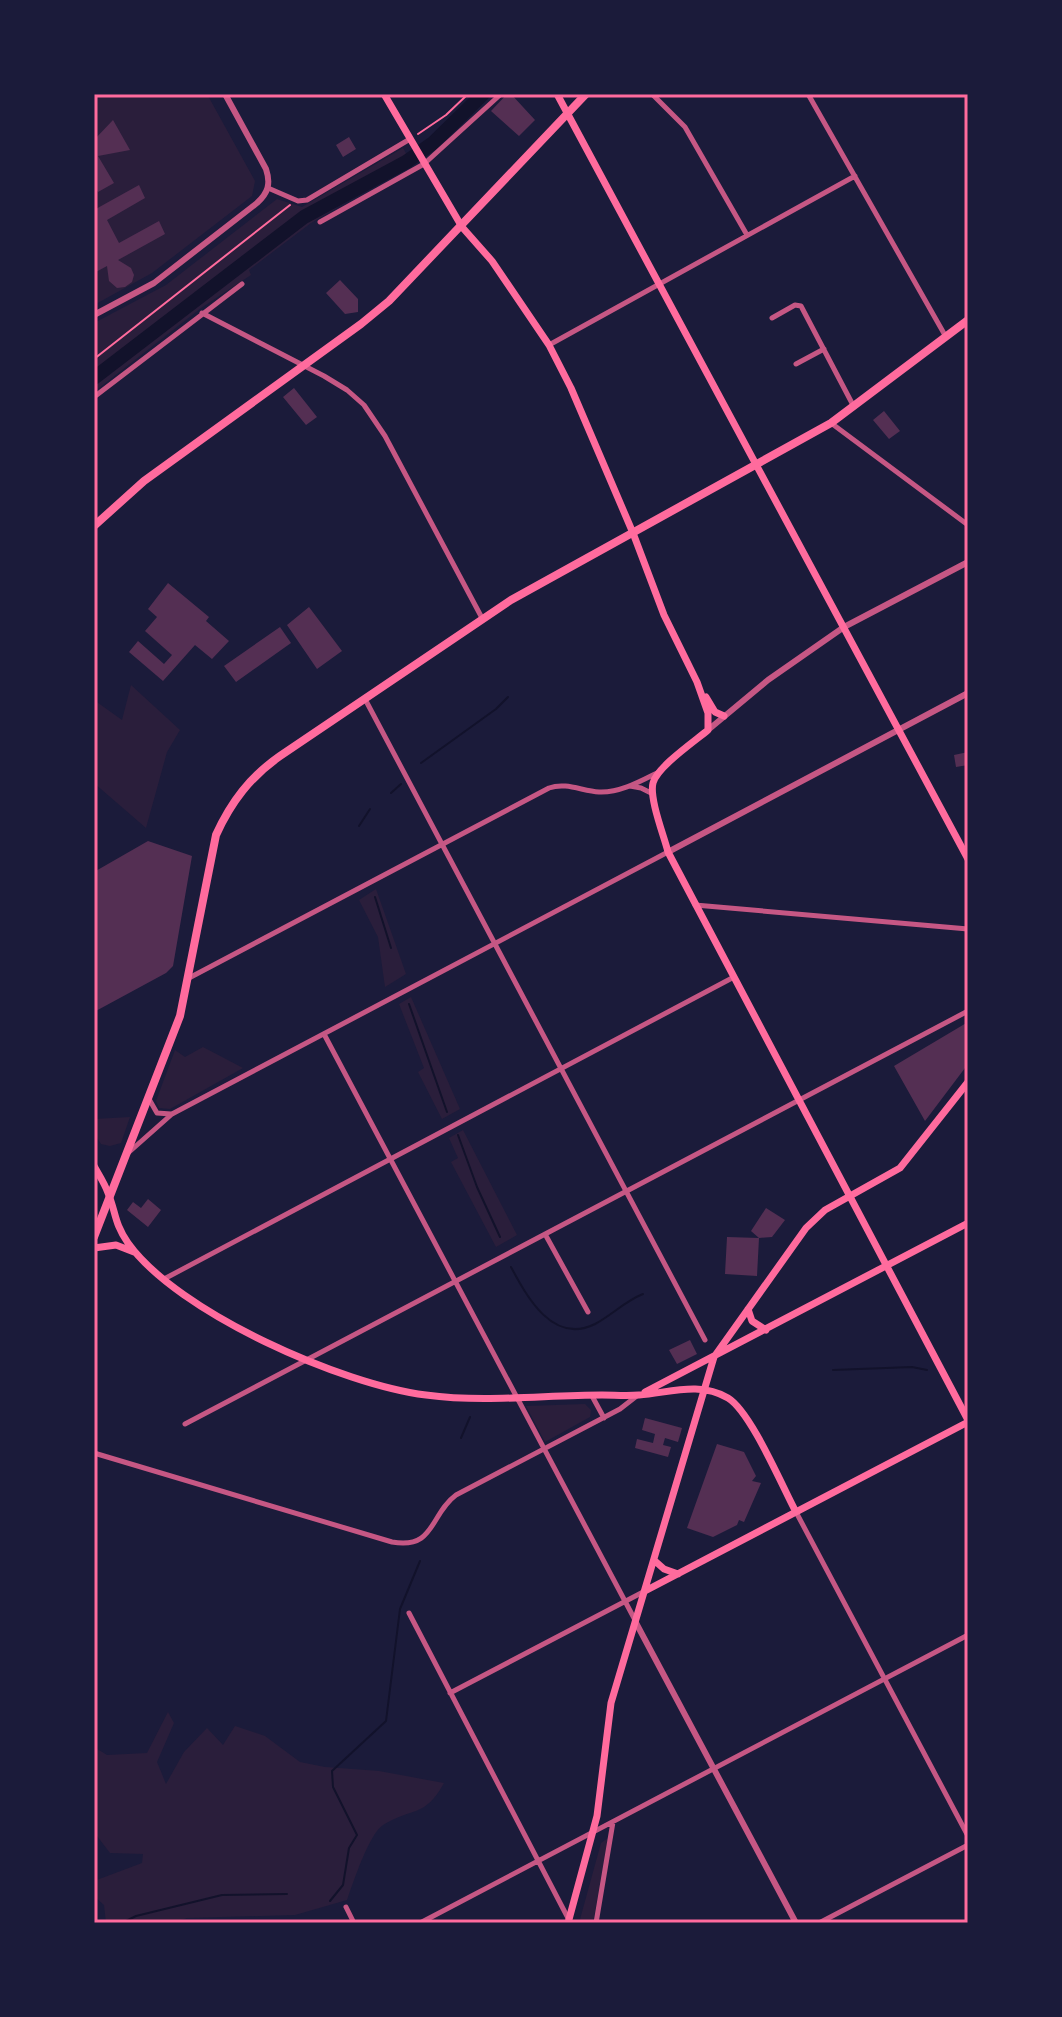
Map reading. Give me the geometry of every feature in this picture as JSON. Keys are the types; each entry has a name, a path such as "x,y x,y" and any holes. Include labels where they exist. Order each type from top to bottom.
{"main road":[{"path":"384,94 413,137 415,147 462,227 492,261 549,345 571,388 633,533 664,615 697,682 715,712 724,716"},
{"path":"557,94 968,859"},
{"path":"94,526 144,481 382,307 462,227 586,94"},
{"path":"94,1237 177,1024 189,978 212,849 222,821 248,783 268,764 482,618 831,423 968,320"},
{"path":"645,1591 968,1421 668,852 653,794 654,779 708,730 708,713 697,682"},
{"path":"569,1922 594,1832 601,1795 608,1716 714,1357 806,1228 825,1210 900,1168 968,1082"},
{"path":"94,1166 110,1196 115,1220 137,1254 163,1279 223,1320 365,1382 422,1395 639,1395 679,1388 727,1398 740,1409 796,1512"},
{"path":"639,1395 968,1223"},
{"path":"94,1248 116,1245 137,1254"},
{"path":"748,1309 752,1321 766,1330"},
{"path":"655,1561 664,1569 678,1574"}],"street":[{"path":"94,315 163,277 257,203 268,188 266,169 225,94"},
{"path":"320,222 423,161 501,94"},
{"path":"652,94 685,127 747,235"},
{"path":"808,94 946,337"},
{"path":"268,188 298,201 307,200 413,137"},
{"path":"549,345 855,176"},
{"path":"94,397 242,284"},
{"path":"772,318 795,305 801,306 854,407"},
{"path":"202,313 304,365 356,397 379,425 482,618"},
{"path":"796,364 824,349"},
{"path":"831,423 968,525"},
{"path":"708,730 768,680 844,627 968,562"},
{"path":"127,1153 172,1114 968,693"},
{"path":"364,698 705,1340"},
{"path":"189,978 556,786 602,792 629,786 660,771"},
{"path":"629,786 653,794"},
{"path":"695,905 968,929"},
{"path":"163,1279 734,977"},
{"path":"185,1424 968,1011"},
{"path":"324,1034 796,1923"},
{"path":"149,1098 157,1113 172,1114"},
{"path":"545,1234 588,1312"},
{"path":"591,1395 604,1418"},
{"path":"94,1453 392,1542 406,1543 418,1540 430,1531 443,1508 456,1495 604,1418 639,1395"},
{"path":"796,1512 968,1836"},
{"path":"450,1693 645,1591"},
{"path":"409,1613 569,1922"},
{"path":"420,1923 968,1635"},
{"path":"596,1923 613,1822"},
{"path":"819,1923 968,1845"},
{"path":"346,1907 354,1923"}],"path":[{"path":"413,137 446,115 468,94"},
{"path":"94,359 274,216 298,201"}],"shaded area":[{"path":"94,94 207,94 255,181 252,196 152,273 94,305"},
{"path":"403,148 412,164 311,223 249,270 251,275 201,308 94,392 94,323 166,285 277,199 302,207"},
{"path":"131,685 180,730 167,752 146,828 94,783 94,700 122,720"},
{"path":"376,889 406,974 385,987 378,937 359,900"},
{"path":"411,997 460,1109 442,1119 418,1072 424,1068 399,1004"},
{"path":"203,1047 243,1068 170,1109 159,1108 156,1101 175,1050 185,1057"},
{"path":"130,1117 121,1143 110,1146 101,1144 94,1133 94,1119"},
{"path":"463,1130 517,1235 496,1247 451,1162 458,1158 449,1138"},
{"path":"585,1404 591,1410 590,1417 545,1442 526,1406"},
{"path":"168,1712 174,1723 157,1762 166,1784 184,1752 207,1728 223,1745 235,1726 265,1736 300,1762 379,1771 444,1783 424,1807 393,1819 378,1830 362,1860 347,1900 295,1915 187,1918 172,1923 106,1923 104,1905 94,1896 94,1881 142,1863 143,1854 110,1853 94,1832 94,1747 107,1755 147,1753"},
{"path":"608,1838 593,1923 579,1923 601,1843"}],"building":[{"path":"507,94 511,94 535,120 519,136 491,111"},
{"path":"113,120 130,150 98,156 114,183 98,192 94,185 94,140"},
{"path":"349,137 356,149 343,157 336,145"},
{"path":"139,185 145,198 107,220 119,243 159,221 165,234 118,260 131,268 134,275 132,282 117,288 109,281 107,266 94,273 94,255 97,254 94,249 94,210"},
{"path":"340,280 358,299 358,312 345,314 326,293"},
{"path":"294,388 317,417 306,425 283,397"},
{"path":"884,411 900,431 889,439 873,420"},
{"path":"168,583 209,617 206,621 229,641 212,659 195,645 163,681 129,652 138,641 164,664 172,655 145,631 157,617 148,609"},
{"path":"309,607 342,651 317,669 287,625"},
{"path":"280,627 291,643 236,682 224,666"},
{"path":"968,752 968,765 956,767 954,755"},
{"path":"148,841 192,856 173,966 166,973 94,1012 94,872"},
{"path":"968,1022 968,1064 925,1121 894,1066"},
{"path":"148,1199 161,1210 148,1227 127,1210 133,1202 141,1208"},
{"path":"766,1208 785,1220 772,1237 759,1238 751,1231"},
{"path":"727,1237 759,1238 757,1276 725,1274"},
{"path":"690,1340 697,1354 677,1364 669,1350"},
{"path":"645,1418 682,1428 678,1442 665,1438 663,1445 671,1447 668,1457 635,1448 637,1439 653,1443 655,1434 642,1430"},
{"path":"717,1444 744,1452 756,1476 752,1481 761,1483 744,1522 739,1520 737,1525 713,1537 687,1528"}],"waterway":[{"path":"94,378 304,217 406,162 433,143 483,94"},
{"path":"421,763 508,697"},
{"path":"391,793 401,784"},
{"path":"359,826 370,809"},
{"path":"375,897 391,948"},
{"path":"409,1004 447,1112"},
{"path":"458,1135 500,1237"},
{"path":"511,1267 543,1315 566,1328 580,1329 595,1324 643,1294"},
{"path":"833,1370 912,1367 927,1370"},
{"path":"461,1438 470,1417"},
{"path":"330,1901 343,1885 349,1848 357,1835 333,1787 332,1771 386,1721 400,1609 420,1561"},
{"path":"122,1923 136,1916 222,1895 287,1894"}]}
